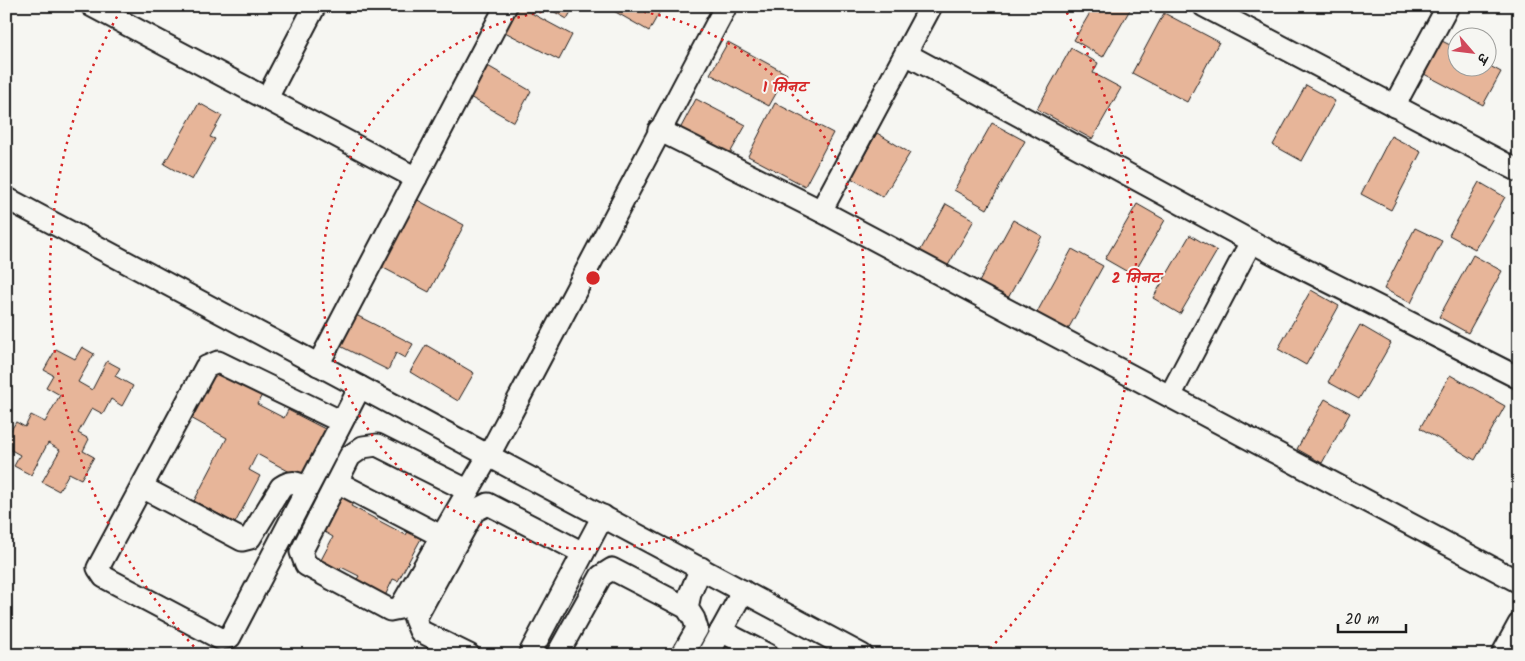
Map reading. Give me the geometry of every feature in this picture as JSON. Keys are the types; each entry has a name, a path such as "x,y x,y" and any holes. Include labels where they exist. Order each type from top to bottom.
{"street":[{"path":"92,6 416,178"},
{"path":"267,98 315,6"},
{"path":"318,365 506,6"},
{"path":"467,490 377,445 363,447 350,456 302,552 306,565 390,610 400,608 489,455 726,6"},
{"path":"821,210 931,6"},
{"path":"1204,6 1519,171"},
{"path":"1394,106 1448,6"},
{"path":"906,54 1251,242 1519,378"},
{"path":"659,130 821,210 1519,582"},
{"path":"6,198 862,655"},
{"path":"1170,396 1251,242"},
{"path":"342,422 218,362 206,367 98,568 104,577 221,639 230,636 342,422 360,387"},
{"path":"142,487 242,540 250,538 281,486 288,482 296,482 307,488"},
{"path":"337,482 441,536"},
{"path":"469,655 420,631 415,619 474,511 488,504 583,553"},
{"path":"529,655 603,516"},
{"path":"687,608 690,594 701,568"},
{"path":"556,655 601,576 612,569 687,608 697,629 682,655"},
{"path":"708,655 743,591"},
{"path":"1502,655 1519,624"},
{"path":"721,631 768,655"}],"building":[{"path":"513,6 518,6 572,35 559,60 501,30"},
{"path":"544,6 574,6 567,19"},
{"path":"605,6 663,6 649,31"},
{"path":"1094,6 1132,6 1103,57 1074,40"},
{"path":"1164,13 1219,42 1187,102 1132,73"},
{"path":"1442,41 1448,44 1448,78 1498,78 1483,105 1424,74"},
{"path":"728,42 787,74 769,106 710,74"},
{"path":"1071,48 1098,63 1093,73 1121,88 1092,139 1037,109"},
{"path":"486,65 531,91 514,122 468,96"},
{"path":"1306,85 1335,101 1302,161 1273,145"},
{"path":"696,99 746,125 729,155 680,129"},
{"path":"199,103 222,116 210,137 215,139 192,180 164,164"},
{"path":"775,103 833,133 805,186 748,156"},
{"path":"992,123 1025,141 987,209 954,190"},
{"path":"877,133 910,153 883,197 851,178"},
{"path":"1391,136 1421,152 1391,210 1361,194"},
{"path":"1479,182 1505,197 1475,249 1449,235"},
{"path":"412,197 464,225 429,292 376,264"},
{"path":"946,204 974,220 946,269 919,253"},
{"path":"1137,204 1165,220 1133,275 1105,259"},
{"path":"1013,220 1042,236 1007,300 978,284"},
{"path":"1415,228 1442,241 1411,303 1384,289"},
{"path":"1190,235 1217,251 1180,314 1153,298"},
{"path":"1072,249 1103,266 1067,331 1036,314"},
{"path":"1473,255 1502,271 1468,333 1439,317"},
{"path":"1311,290 1339,306 1306,365 1278,349"},
{"path":"352,313 413,344 405,358 396,353 388,370 336,344"},
{"path":"1360,325 1391,343 1359,399 1328,382"},
{"path":"426,345 474,373 458,401 410,372"},
{"path":"82,347 94,354 78,382 92,390 107,361 120,368 115,376 133,386 122,406 111,399 103,414 92,408 78,433 89,439 83,451 94,457 81,479 69,473 59,491 42,482 60,450 48,443 31,475 14,466 20,455 6,447 6,438 16,422 25,427 31,415 45,422 60,395 46,387 53,375 44,370 56,349 75,359"},
{"path":"214,370 262,395 257,404 284,418 288,410 327,430 301,478 257,454 249,470 260,476 235,523 194,501 227,438 189,417"},
{"path":"1450,375 1505,406 1475,460 1420,428"},
{"path":"1325,399 1350,413 1322,463 1297,449"},
{"path":"343,493 355,499 351,506 406,535 410,528 423,535 398,581 393,579 385,596 356,581 359,576 341,567 339,572 320,562 333,537 323,531"}]}
